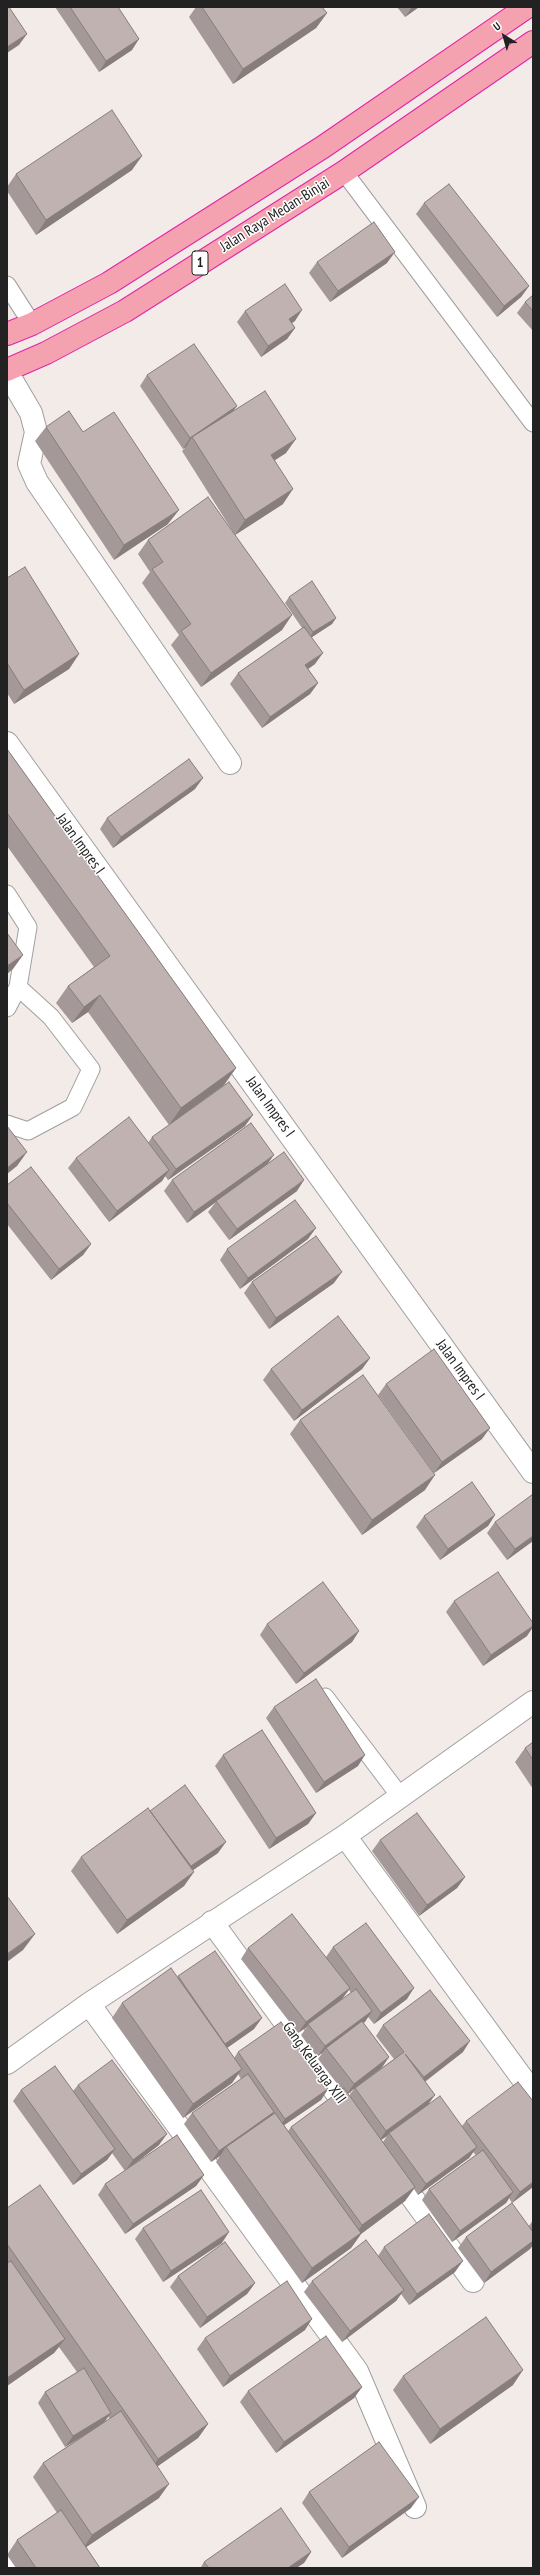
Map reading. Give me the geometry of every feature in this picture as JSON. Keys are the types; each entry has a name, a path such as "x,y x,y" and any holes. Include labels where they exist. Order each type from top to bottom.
{"highway":[{"name":"Jalan Raya Medan-Binjai","path":"7,334 32,324 109,283 369,116 435,72 527,7"},
{"name":"Jalan Raya Medan-Binjai","path":"7,371 46,353 124,311 344,172 533,42"}],"street":[{"path":"7,371 32,413 36,432 29,464 37,482 230,763"},
{"name":"Jalan Impres I","path":"7,743 533,1472"},
{"path":"7,2063 89,2004 212,1922 346,1836 533,1702"},
{"path":"346,1836 533,2093"},
{"name":"Gang Keluarga XIII","path":"212,1922 366,2134"},
{"path":"89,2004 357,2371 415,2507"},
{"path":"380,2153 473,2281"}],"lane":[{"path":"344,172 533,423"},
{"path":"7,285 32,324"},
{"path":"7,894 28,927 18,987 7,1008"},
{"path":"7,1124 28,1131 73,1107 91,1069 51,1017 18,987"},
{"path":"320,1690 400,1796"}],"building":[{"path":"7,7 9,7 27,34 7,47"},
{"path":"70,7 118,7 139,39 106,61"},
{"path":"202,7 322,7 327,13 243,69"},
{"path":"112,110 142,156 46,220 16,174"},
{"path":"449,184 529,286 504,306 424,203"},
{"path":"374,222 395,252 338,291 317,262"},
{"path":"285,284 302,310 289,319 295,328 268,346 245,311"},
{"path":"533,295 533,311 525,302"},
{"path":"194,344 237,406 190,438 147,375"},
{"path":"265,391 296,439 271,455 293,489 245,520 192,437"},
{"path":"69,411 83,432 114,412 179,510 124,545 46,427"},
{"path":"208,497 292,615 211,673 181,631 191,624 152,569 163,562 148,540"},
{"path":"25,567 79,654 24,690 7,663 7,578"},
{"path":"312,581 336,618 313,632 289,597"},
{"path":"304,627 323,653 305,665 318,683 270,717 238,673"},
{"path":"7,749 236,1068 181,1108 100,995 84,1007 68,986 110,956 7,813"},
{"path":"189,759 203,778 121,837 107,818"},
{"path":"7,933 23,955 7,966"},
{"path":"229,1082 253,1115 176,1169 152,1137"},
{"path":"129,1117 169,1170 117,1211 76,1158"},
{"path":"251,1123 274,1155 194,1212 172,1180"},
{"path":"7,1126 27,1152 7,1168"},
{"path":"284,1152 304,1180 237,1229 216,1201"},
{"path":"31,1167 91,1244 59,1269 7,1203 7,1185"},
{"path":"295,1200 316,1228 248,1278 227,1249"},
{"path":"316,1236 342,1272 276,1318 252,1282"},
{"path":"338,1316 370,1358 302,1410 271,1369"},
{"path":"434,1349 490,1428 442,1462 386,1384"},
{"path":"363,1375 435,1475 372,1520 300,1420"},
{"path":"472,1482 495,1515 448,1549 424,1516"},
{"path":"533,1494 533,1536 515,1549 495,1522"},
{"path":"498,1572 533,1623 533,1626 491,1655 454,1601"},
{"path":"323,1582 359,1631 304,1673 267,1624"},
{"path":"316,1679 365,1755 324,1782 274,1707"},
{"path":"262,1730 316,1813 276,1838 223,1755"},
{"path":"533,1742 533,1760 525,1748"},
{"path":"185,1785 226,1842 191,1866 150,1811"},
{"path":"148,1808 194,1872 127,1920 81,1857"},
{"path":"417,1813 465,1877 427,1905 380,1840"},
{"path":"7,1896 35,1934 7,1954"},
{"path":"292,1914 350,1988 306,2022 248,1948"},
{"path":"366,1923 414,1988 381,2013 333,1947"},
{"path":"215,1951 262,2018 225,2044 178,1976"},
{"path":"171,1968 242,2069 193,2104 122,2003"},
{"path":"356,1989 372,2011 325,2046 308,2024"},
{"path":"430,1990 470,2041 424,2077 405,2054 435,2095 386,2131 355,2088 404,2052 383,2025"},
{"path":"362,2021 389,2057 354,2084 326,2048"},
{"path":"281,2022 328,2089 285,2119 238,2052"},
{"path":"112,2060 167,2134 133,2160 78,2085"},
{"path":"55,2066 115,2149 81,2174 21,2090"},
{"path":"248,2074 274,2112 219,2151 192,2113"},
{"path":"518,2082 533,2101 533,2182 520,2192 466,2121"},
{"path":"344,2088 415,2187 362,2225 291,2127"},
{"path":"440,2096 477,2147 426,2184 389,2133"},
{"path":"275,2113 361,2233 312,2268 226,2147"},
{"path":"177,2135 204,2175 133,2224 105,2184"},
{"path":"483,2150 513,2192 460,2231 429,2189"},
{"path":"40,2185 208,2424 158,2459 7,2244 7,2208"},
{"path":"201,2190 229,2232 171,2271 143,2228"},
{"path":"512,2203 533,2232 533,2241 491,2272 466,2237"},
{"path":"429,2214 463,2261 417,2294 384,2247"},
{"path":"366,2240 404,2290 350,2331 312,2281"},
{"path":"225,2242 255,2283 207,2317 178,2276"},
{"path":"11,2261 65,2339 7,2378 7,2263"},
{"path":"287,2281 312,2319 230,2376 205,2338"},
{"path":"486,2317 523,2370 440,2429 403,2376"},
{"path":"326,2336 362,2387 284,2442 248,2391"},
{"path":"84,2368 111,2413 73,2436 45,2392"},
{"path":"121,2411 169,2484 92,2535 43,2463"},
{"path":"379,2442 419,2497 349,2547 309,2492"},
{"path":"281,2508 311,2552 288,2568 209,2568 204,2562"},
{"path":"61,2510 100,2568 36,2568 17,2540"}]}
